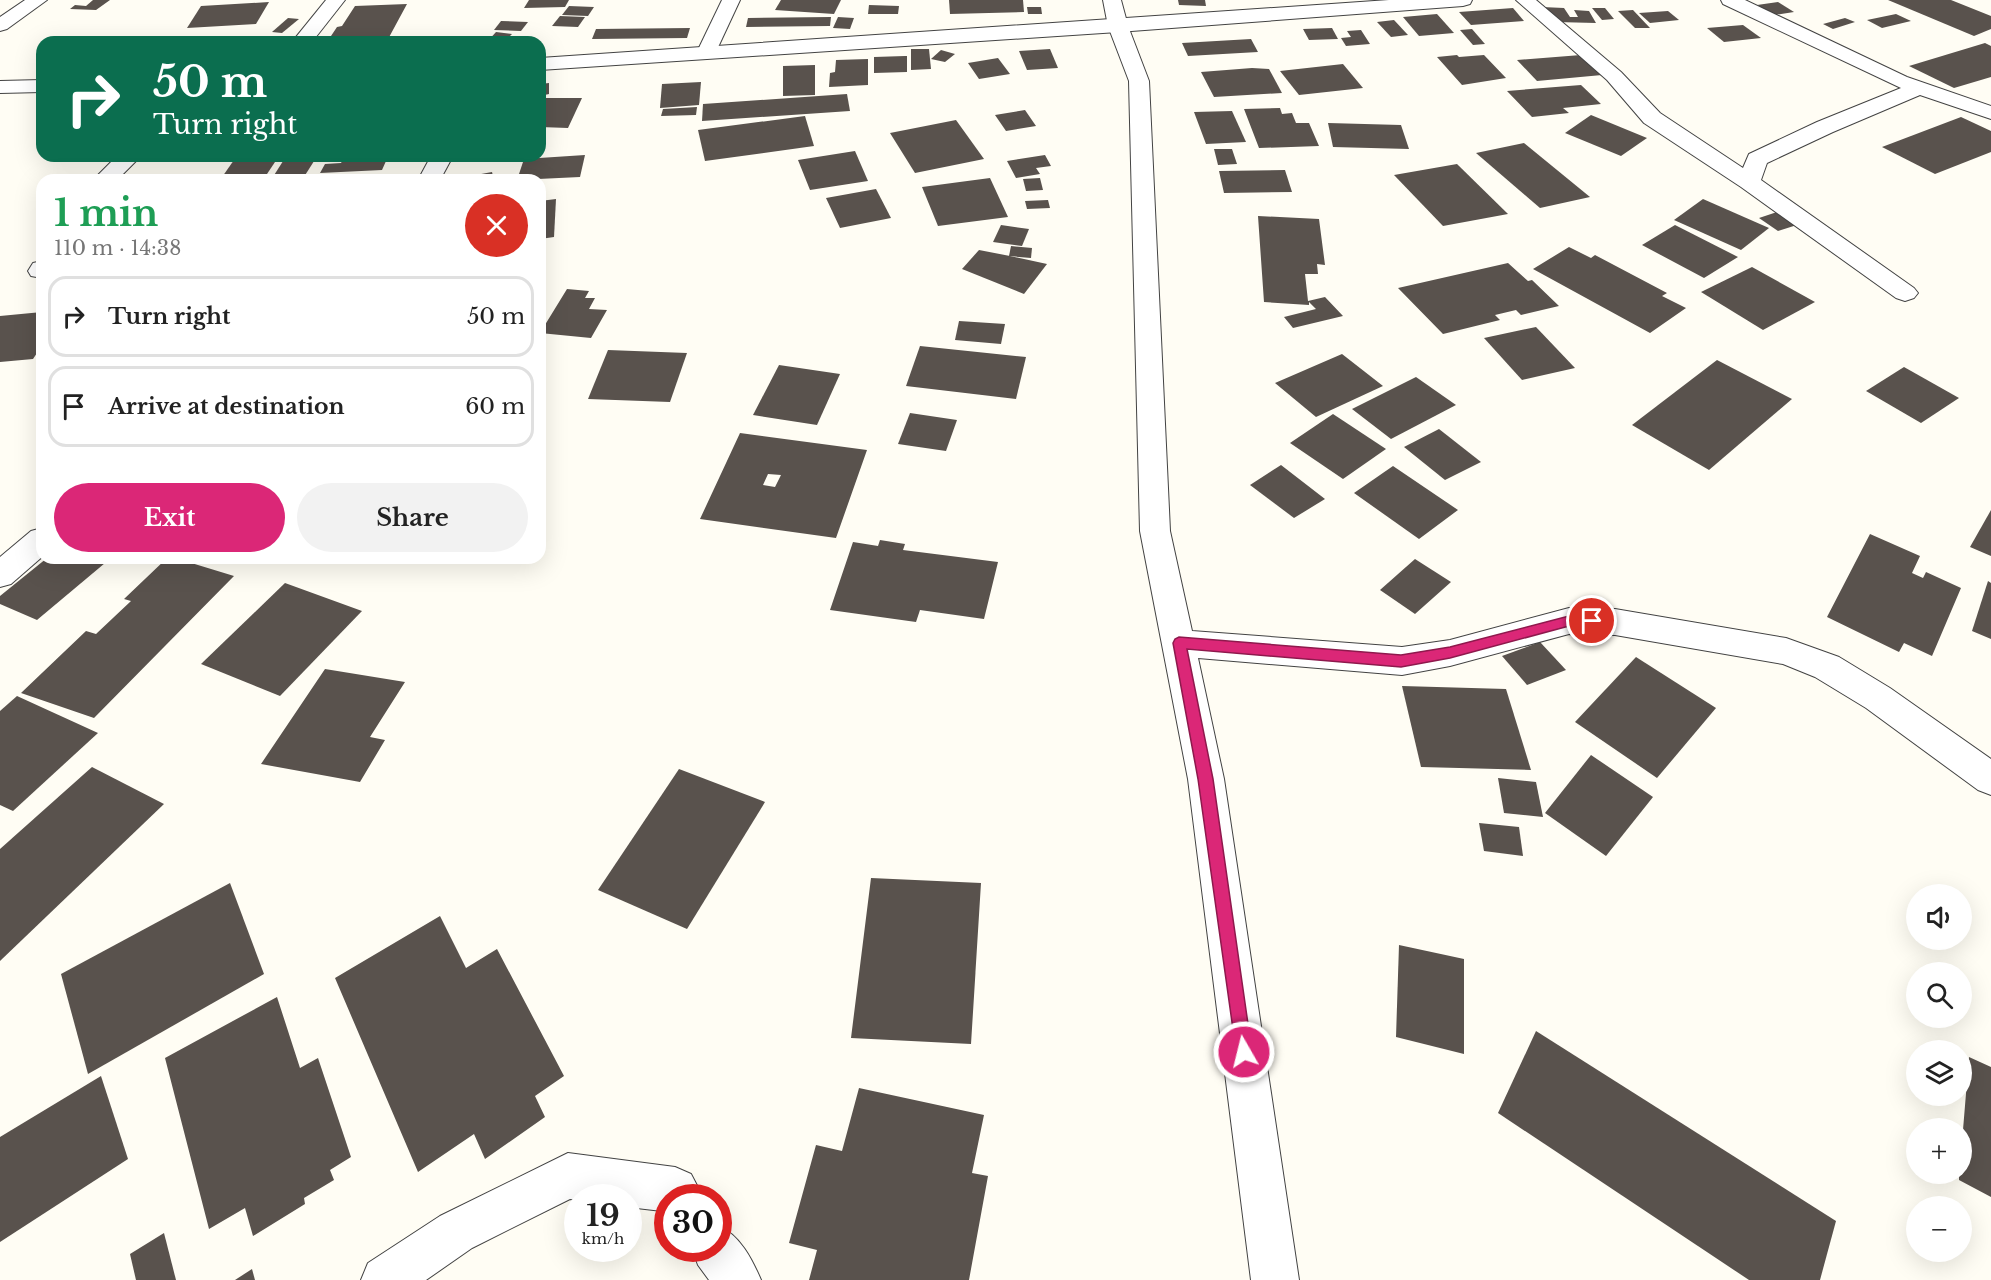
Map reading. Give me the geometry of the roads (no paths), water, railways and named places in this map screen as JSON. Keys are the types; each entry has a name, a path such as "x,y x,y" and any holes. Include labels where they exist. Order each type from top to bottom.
{"street":[{"path":"0,25 38,0"},
{"path":"307,36 336,0"},
{"path":"706,54 731,0"},
{"path":"546,64 706,54 1115,13 1463,0"},
{"path":"1525,0 1614,76 1652,118 1749,182 1905,293"},
{"path":"1730,0 1900,81 1991,113"},
{"path":"1115,13 1139,81 1155,531 1206,779 1275,1280"},
{"path":"0,87 36,86"},
{"path":"1749,182 1757,159 1825,127 1874,109 1919,88"},
{"path":"110,174 124,162"},
{"path":"0,575 36,544"},
{"path":"1179,643 1401,661 1450,653 1569,621 1615,622 1786,651 1827,668 1878,698 1991,779"},
{"path":"385,1280 456,1232 568,1176 654,1187"},
{"path":"725,1262 737,1280"}]}
